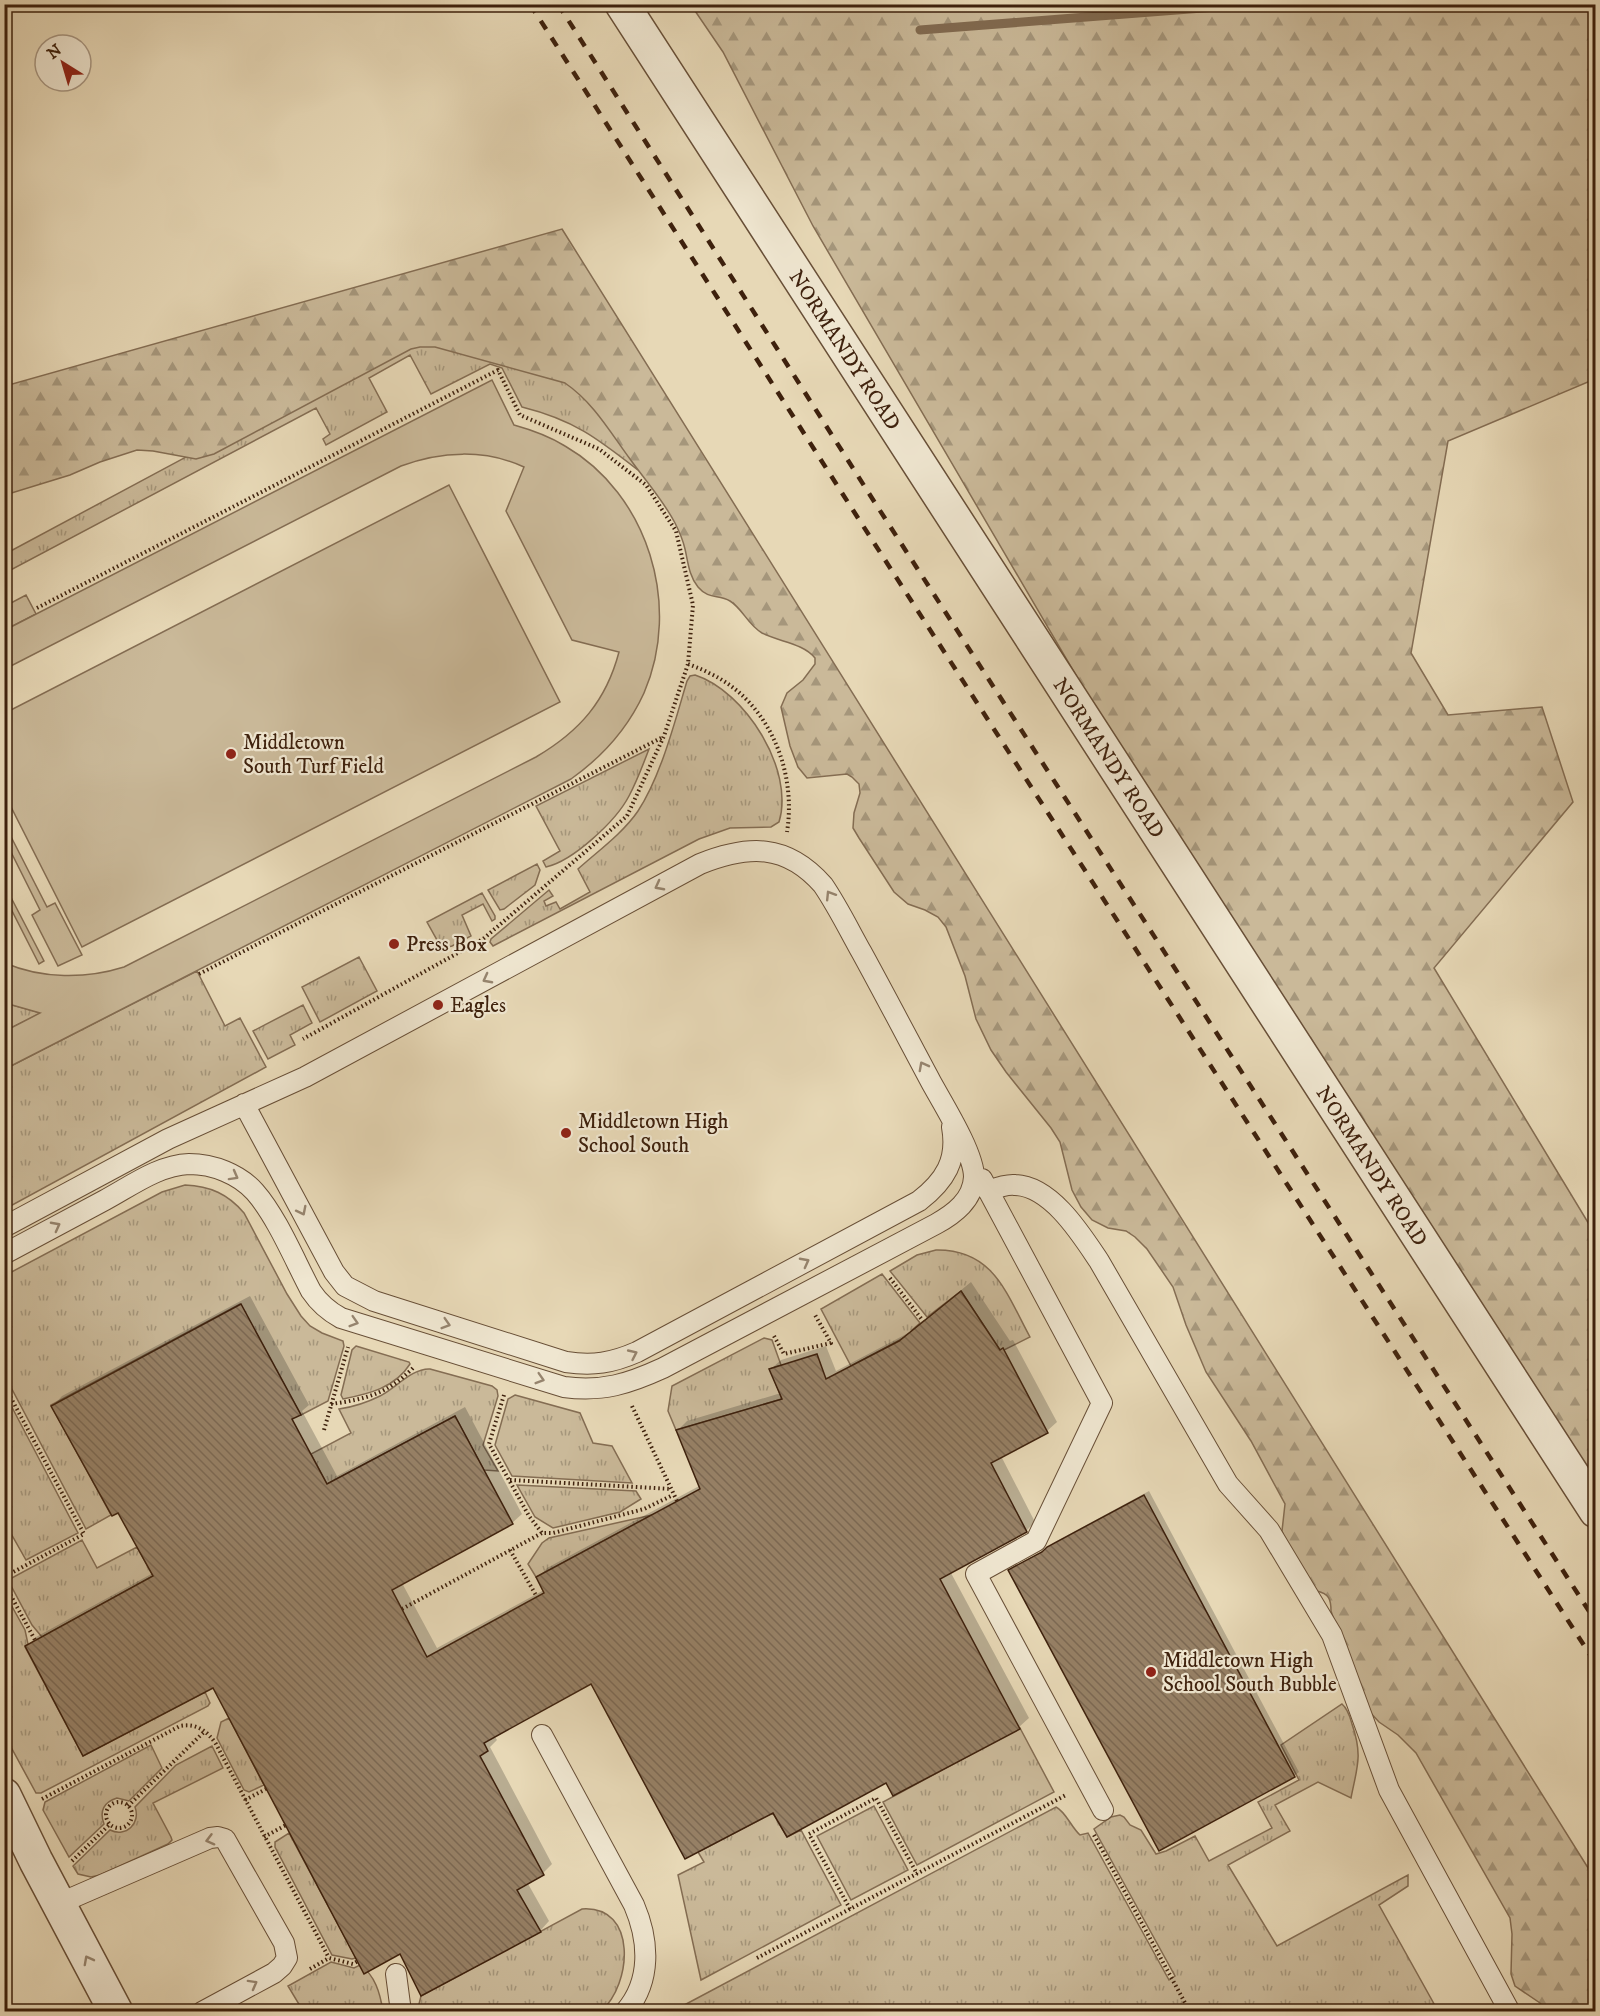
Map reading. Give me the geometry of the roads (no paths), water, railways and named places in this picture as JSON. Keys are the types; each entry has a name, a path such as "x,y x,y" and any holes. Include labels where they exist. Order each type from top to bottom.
{"street":[{"name":"NORMANDY ROAD","path":"621,4 1596,1511"},
{"path":"19,1799 51,1864 58,1904 116,2012"}],"lane":[{"path":"4,1227 168,1139 305,1077 700,864 719,856 749,850 781,855 804,866 813,873 834,900 1102,1403 1036,1540 976,1574 1103,1810"},
{"path":"244,1104 334,1272 345,1286 374,1302 567,1362 587,1365 612,1362 637,1352 919,1201 938,1184 952,1159 954,1146 950,1118"},
{"path":"4,1254 158,1172 188,1164 208,1166 238,1178 255,1193 269,1212 310,1292 330,1312 341,1318 564,1387 601,1389 619,1386 663,1368 945,1219 964,1203 970,1194 974,1176 969,1156"},
{"path":"988,1191 1012,1184 1023,1185 1036,1191 1062,1212 1081,1234 1099,1261 1228,1484 1269,1530 1332,1635 1389,1790 1510,2012"},
{"path":"542,1735 642,1923 645,1942 642,1983 633,2002 625,2012"},
{"path":"4,1823 51,1864"},
{"path":"58,1904 206,1840 218,1837 225,1839 284,1943 287,1958 274,1973 202,2012"},
{"path":"396,1974 401,2012"}],"waterway":[{"path":"920,30 1254,4"}],"railway":[{"path":"530,4 1596,1664"},
{"path":"558,4 877,506 1596,1622"}],"place":[{"name":"Middletown South Turf Field","path":"231,754"},
{"name":"Press Box","path":"394,944"},
{"name":"Eagles","path":"438,1005"},
{"name":"Middletown High School South","path":"566,1133"},
{"name":"Middletown High School South Bubble","path":"1151,1672"}]}
